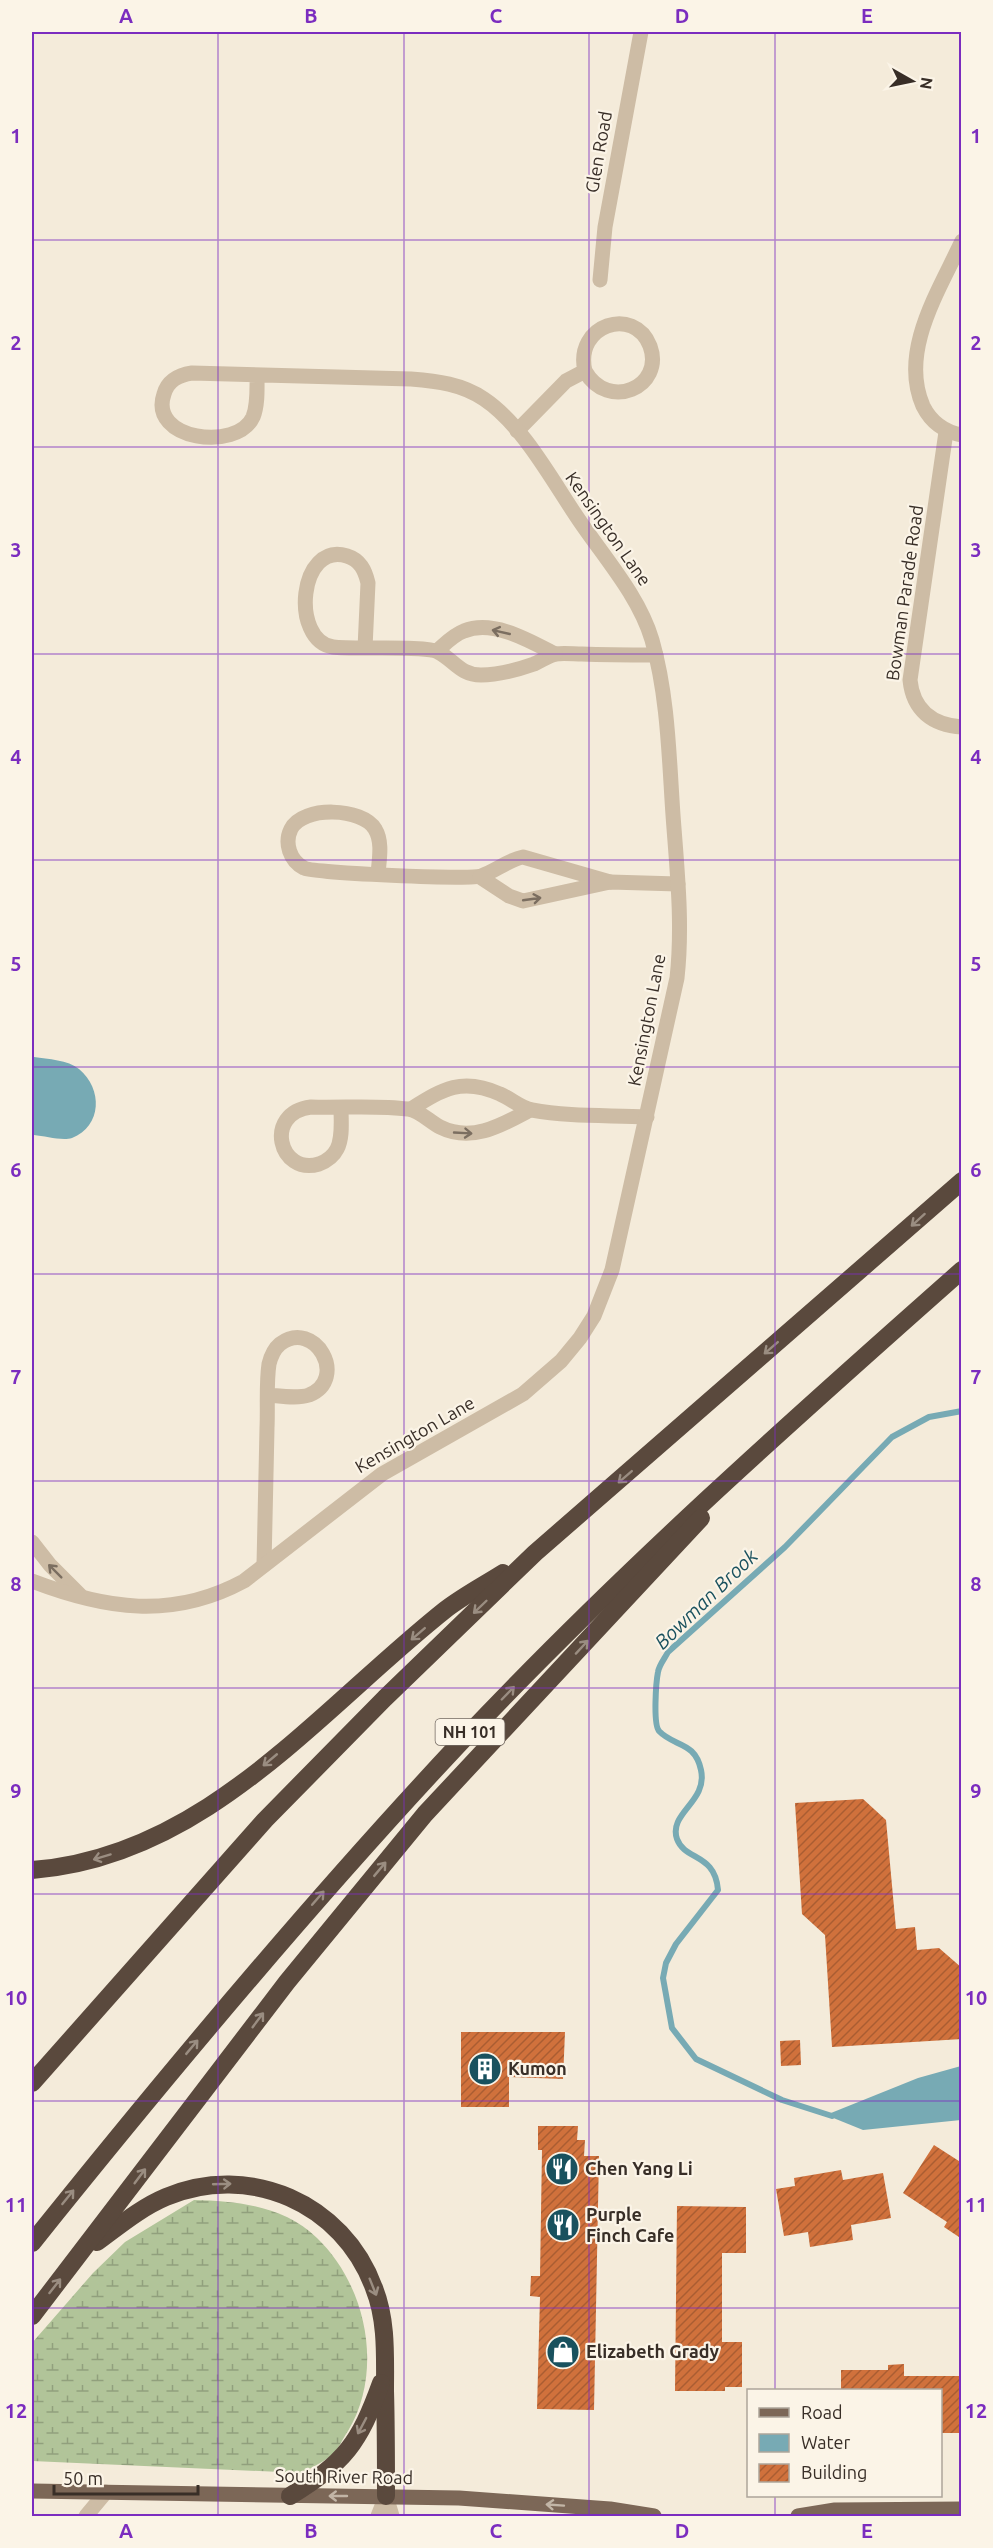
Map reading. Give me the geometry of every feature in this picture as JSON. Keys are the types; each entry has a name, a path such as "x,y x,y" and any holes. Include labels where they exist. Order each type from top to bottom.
{"highway":[{"path":"32,2083 265,1820 384,1698 535,1553 962,1180"},
{"name":"NH 101","path":"32,2243 266,1958 391,1817 527,1673 744,1462 962,1270"},
{"path":"32,2316 287,1982 425,1814 696,1524 744,1462"},
{"path":"32,1870 56,1868 126,1850 162,1835 204,1811 284,1749 447,1609 535,1553"},
{"path":"79,2256 139,2211 167,2197 209,2185 242,2184 273,2191 301,2202 330,2222 355,2250 374,2288 382,2320 386,2496"},
{"path":"290,2496 327,2473 344,2456 373,2407 385,2373"}],"main road":[{"name":"South River Road","path":"32,2491 386,2496 588,2507 654,2517"},
{"path":"798,2517 835,2510 962,2509"}],"street":[{"name":"Glen Road","path":"600,280 605,227 641,32"},
{"name":"Bowman Parade Road","path":"962,241 925,323 914,371 918,393 927,413 954,434 910,680 912,696 927,717 941,723 962,727"},
{"path":"618,324 631,327 642,334 650,346 652,359 649,372 641,383 630,390 617,393 604,390 593,382 585,370 583,357 586,344 594,333 605,326 618,324"},
{"path":"517,431 566,381 585,370"},
{"name":"Kensington Lane","path":"32,1581 82,1597 128,1606 175,1605 223,1592 264,1565 361,1489 523,1394 564,1359 590,1323 605,1293 618,1246 677,978 682,939 668,734 656,655 647,625 635,602 517,431 485,399 469,390 435,381 257,375 182,375 167,386 161,405 164,415 177,430 187,434 220,436 240,431 254,416 257,375"},
{"path":"365,648 368,583 366,573 352,558 333,555 324,558 310,572 307,623 310,632 325,645 365,648 437,651 455,666 473,675 515,670 555,654 656,655"},
{"path":"437,651 456,634 475,628 517,636 555,654"},
{"path":"378,874 379,837 375,829 362,817 316,812 306,815 291,829 288,848 291,857 305,870 378,874 480,877 523,856 610,882"},
{"path":"480,877 509,896 523,901 610,882 678,884"},
{"path":"411,1109 447,1088 469,1085 501,1094 530,1110 647,1117"},
{"path":"341,1108 340,1138 332,1157 314,1165 304,1165 288,1155 281,1136 282,1127 293,1112 311,1107 411,1109 440,1127 454,1133 469,1134 494,1129 530,1110"},
{"path":"264,1565 268,1395 269,1365 277,1347 294,1338 304,1338 320,1347 328,1365 327,1374 317,1390 299,1397 268,1395"},
{"path":"32,1542 50,1565 82,1597"},
{"path":"86,2517 106,2492"},
{"path":"378,2517 386,2496"},
{"path":"386,2496 392,2517"}],"green space":[{"path":"194,2200 260,2207 290,2219 317,2238 334,2258 348,2280 365,2330 367,2356 365,2382 359,2407 339,2446 329,2457 302,2473 32,2461 32,2343 93,2273 125,2242"}],"water":[{"path":"32,1058 58,1060 74,1066 87,1077 92,1087 96,1106 94,1116 82,1132 72,1138 58,1139 34,1135 32,1131"},
{"path":"961,2066 961,2120 863,2130 826,2115 918,2078"}],"building":[{"path":"863,1799 886,1820 896,1929 915,1927 917,1950 939,1948 962,1968 962,2039 832,2047 825,1935 802,1914 795,1803"},
{"path":"461,2032 565,2032 563,2079 509,2077 509,2107 461,2107"},
{"path":"800,2040 801,2065 781,2066 780,2041"},
{"path":"538,2126 578,2126 577,2140 585,2140 584,2156 599,2156 594,2410 537,2409 540,2297 530,2296 531,2276 540,2276 542,2150 538,2150"},
{"path":"934,2145 962,2163 962,2239 944,2227 947,2222 903,2193"},
{"path":"841,2170 843,2180 883,2173 891,2218 851,2225 853,2240 810,2247 808,2232 784,2236 776,2189 795,2186 794,2178"},
{"path":"677,2206 746,2207 746,2253 722,2253 722,2342 742,2342 742,2387 725,2387 725,2391 675,2391"},
{"path":"904,2364 904,2376 962,2376 962,2433 942,2433 942,2389 841,2389 841,2370 888,2370 888,2365"}],"waterway":[{"name":"Bowman Brook","path":"832,2116 782,2100 696,2059 672,2028 663,1978 666,1963 676,1944 718,1890 716,1878 706,1863 686,1851 677,1839 678,1822 699,1791 702,1781 701,1770 698,1761 689,1749 665,1736 657,1727 655,1703 658,1672 668,1652 785,1547 892,1437 929,1417 962,1411"}],"place":[{"name":"Kumon","path":"485,2069"},
{"name":"Chen Yang Li","path":"562,2169"},
{"name":"Purple Finch Cafe","path":"563,2225"},
{"name":"Elizabeth Grady","path":"563,2352"}]}
